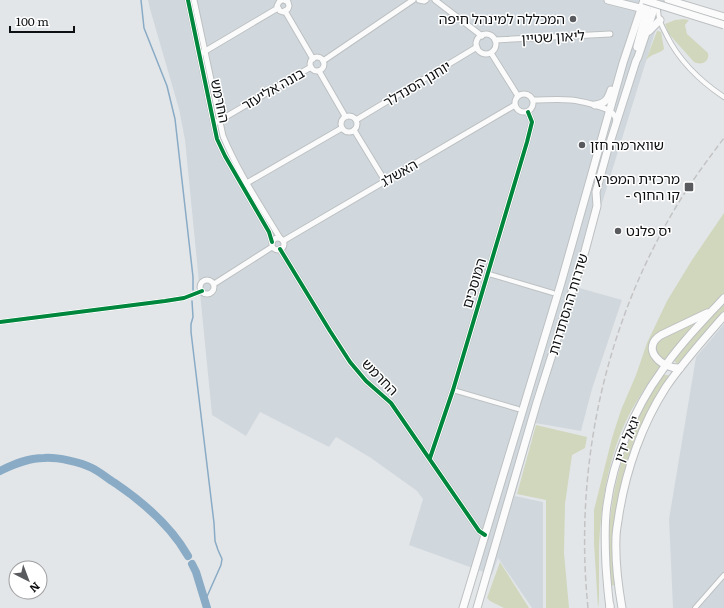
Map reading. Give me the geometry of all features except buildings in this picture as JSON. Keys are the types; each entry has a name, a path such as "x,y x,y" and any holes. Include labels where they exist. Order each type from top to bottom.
{"highway":[{"path":"608,0 644,9 657,0"},
{"path":"644,0 724,25"},
{"name":"שדרות ההסתדרות","path":"464,608 561,283 624,62 638,18 644,9 644,0"},
{"path":"636,61 635,57 644,9 648,0"},
{"name":"שדרות ההסתדרות","path":"477,608 537,402 585,251 597,206 596,192 616,123 657,0"},
{"path":"668,0 724,17"},
{"path":"618,3 633,11 638,18"},
{"path":"644,38 651,28 660,20"},
{"path":"595,105 605,103 609,98 615,80 624,62"},
{"name":"יגאל ידין","path":"610,607 605,541 607,506 617,464 635,416 647,392 684,341 724,298"},
{"path":"680,368 665,366 659,361 654,353 653,346 656,340 661,335 701,317 716,307"},
{"name":"יגאל ידין","path":"622,608 618,579 616,537 623,493 632,462 647,421 666,388 680,368 724,316"}],"street":[{"name":"החרמש","path":"188,0 217,122 217,139 225,156 281,239"},
{"name":"החרמש","path":"194,0 202,54"},
{"path":"202,54 278,8 277,5 284,0 289,8 285,11"},
{"path":"323,61 413,0"},
{"path":"419,0 426,0"},
{"path":"435,0 482,36"},
{"path":"657,0 660,20 672,45 686,66 724,97"},
{"path":"278,8 285,11 313,59"},
{"name":"ליאון שטיין","path":"495,40 610,34"},
{"path":"488,35 495,40 496,46 492,53 483,54 478,50 477,41 482,36 488,35"},
{"name":"יוחנן הסנדלר","path":"356,120 477,47"},
{"path":"492,53 518,96"},
{"path":"313,59 319,58 323,61"},
{"path":"313,59 310,64 311,67 314,70 319,71 345,116"},
{"path":"319,71 324,66 323,61"},
{"name":"בונה אליעזר","path":"217,122 311,67"},
{"path":"521,94 527,94 533,100 534,103 532,108 528,112 520,112 516,108 515,100 521,94"},
{"path":"533,100 572,100 595,105 610,111 615,117 616,123"},
{"name":"האשלג","path":"281,239 385,181 515,105"},
{"name":"המוסכים","path":"430,458 453,390 527,142 532,122 528,112"},
{"path":"345,116 352,116 356,120 356,127 354,130"},
{"path":"345,116 341,121 342,128 348,132 354,130"},
{"path":"244,184 342,128"},
{"path":"354,130 385,181"},
{"name":"החרמש","path":"244,184 269,232 272,244"},
{"path":"0,322 166,301 184,298 202,291 205,293 211,293 214,288 214,284 272,244 276,238 281,239 284,244 280,249 275,249 272,244"},
{"name":"החרמש","path":"280,249 350,362 366,380 391,403 479,531 485,535"},
{"path":"488,274 553,293"},
{"path":"202,291 201,286 204,281 210,280 214,284"},
{"path":"453,390 518,409"},
{"path":"695,608 724,575"}],"shaded area":[{"path":"148,0 665,0 576,287 622,300 592,389 581,431 535,423 515,496 543,502 543,608 532,608 498,558 492,575 409,545 423,499 417,491 371,458 336,437 329,447 260,412 246,436 212,415 185,140 179,109"},
{"path":"724,324 724,608 673,608 669,519 696,357"}],"green space":[{"path":"675,20 689,20 685,25 687,34 708,53 708,58 705,62 694,62 669,34 665,24"},
{"path":"657,31 661,32 664,49 646,60"},
{"path":"724,213 724,294 704,313 652,341 661,365 631,411 617,443 604,495 599,547 598,608 594,543 594,510 612,438 621,410 636,375 647,343 667,301 692,260"},
{"path":"724,304 724,312 695,344 679,365 674,361 690,339"},
{"path":"696,321 700,321 664,362 660,359 655,349 657,340"},
{"path":"663,375 671,376 641,426 626,464 621,484 615,524 613,565 614,585 611,586 609,538 614,492 619,469 626,447 645,403"},
{"path":"536,425 587,437 585,448 572,455 565,504 564,553 569,608 546,608 546,500 517,494"},
{"path":"500,562 529,608 504,608 487,598"}],"waterway":[{"path":"141,0 144,28 167,86 175,119 193,277 193,290"},
{"path":"192,301 193,317 191,332 215,541 222,559 221,565 205,601"},
{"path":"0,471 21,462 44,458 68,460 92,468 125,490 156,515 181,545 188,556"},
{"path":"192,564 196,572 207,608"}],"railway":[{"path":"588,608 585,557 586,505 590,454 599,403 612,353 628,305 649,258 679,202 697,174 724,138"}],"cycle path":[{"path":"188,0 217,139 225,156 269,232 272,242"},
{"path":"430,458 453,390 527,142 532,122 528,112"},
{"path":"280,249 350,362 366,381 391,403 479,531 485,535"},
{"path":"0,322 165,301 184,298 202,291"}],"place":[{"name":"המכללה למינהל חיפה","path":"573,19"},
{"name":"שווארמה חזן","path":"582,145"},
{"name":"מרכזית המפרץ - קו החוף","path":"689,187"},
{"name":"יס פלנט","path":"618,231"}]}
